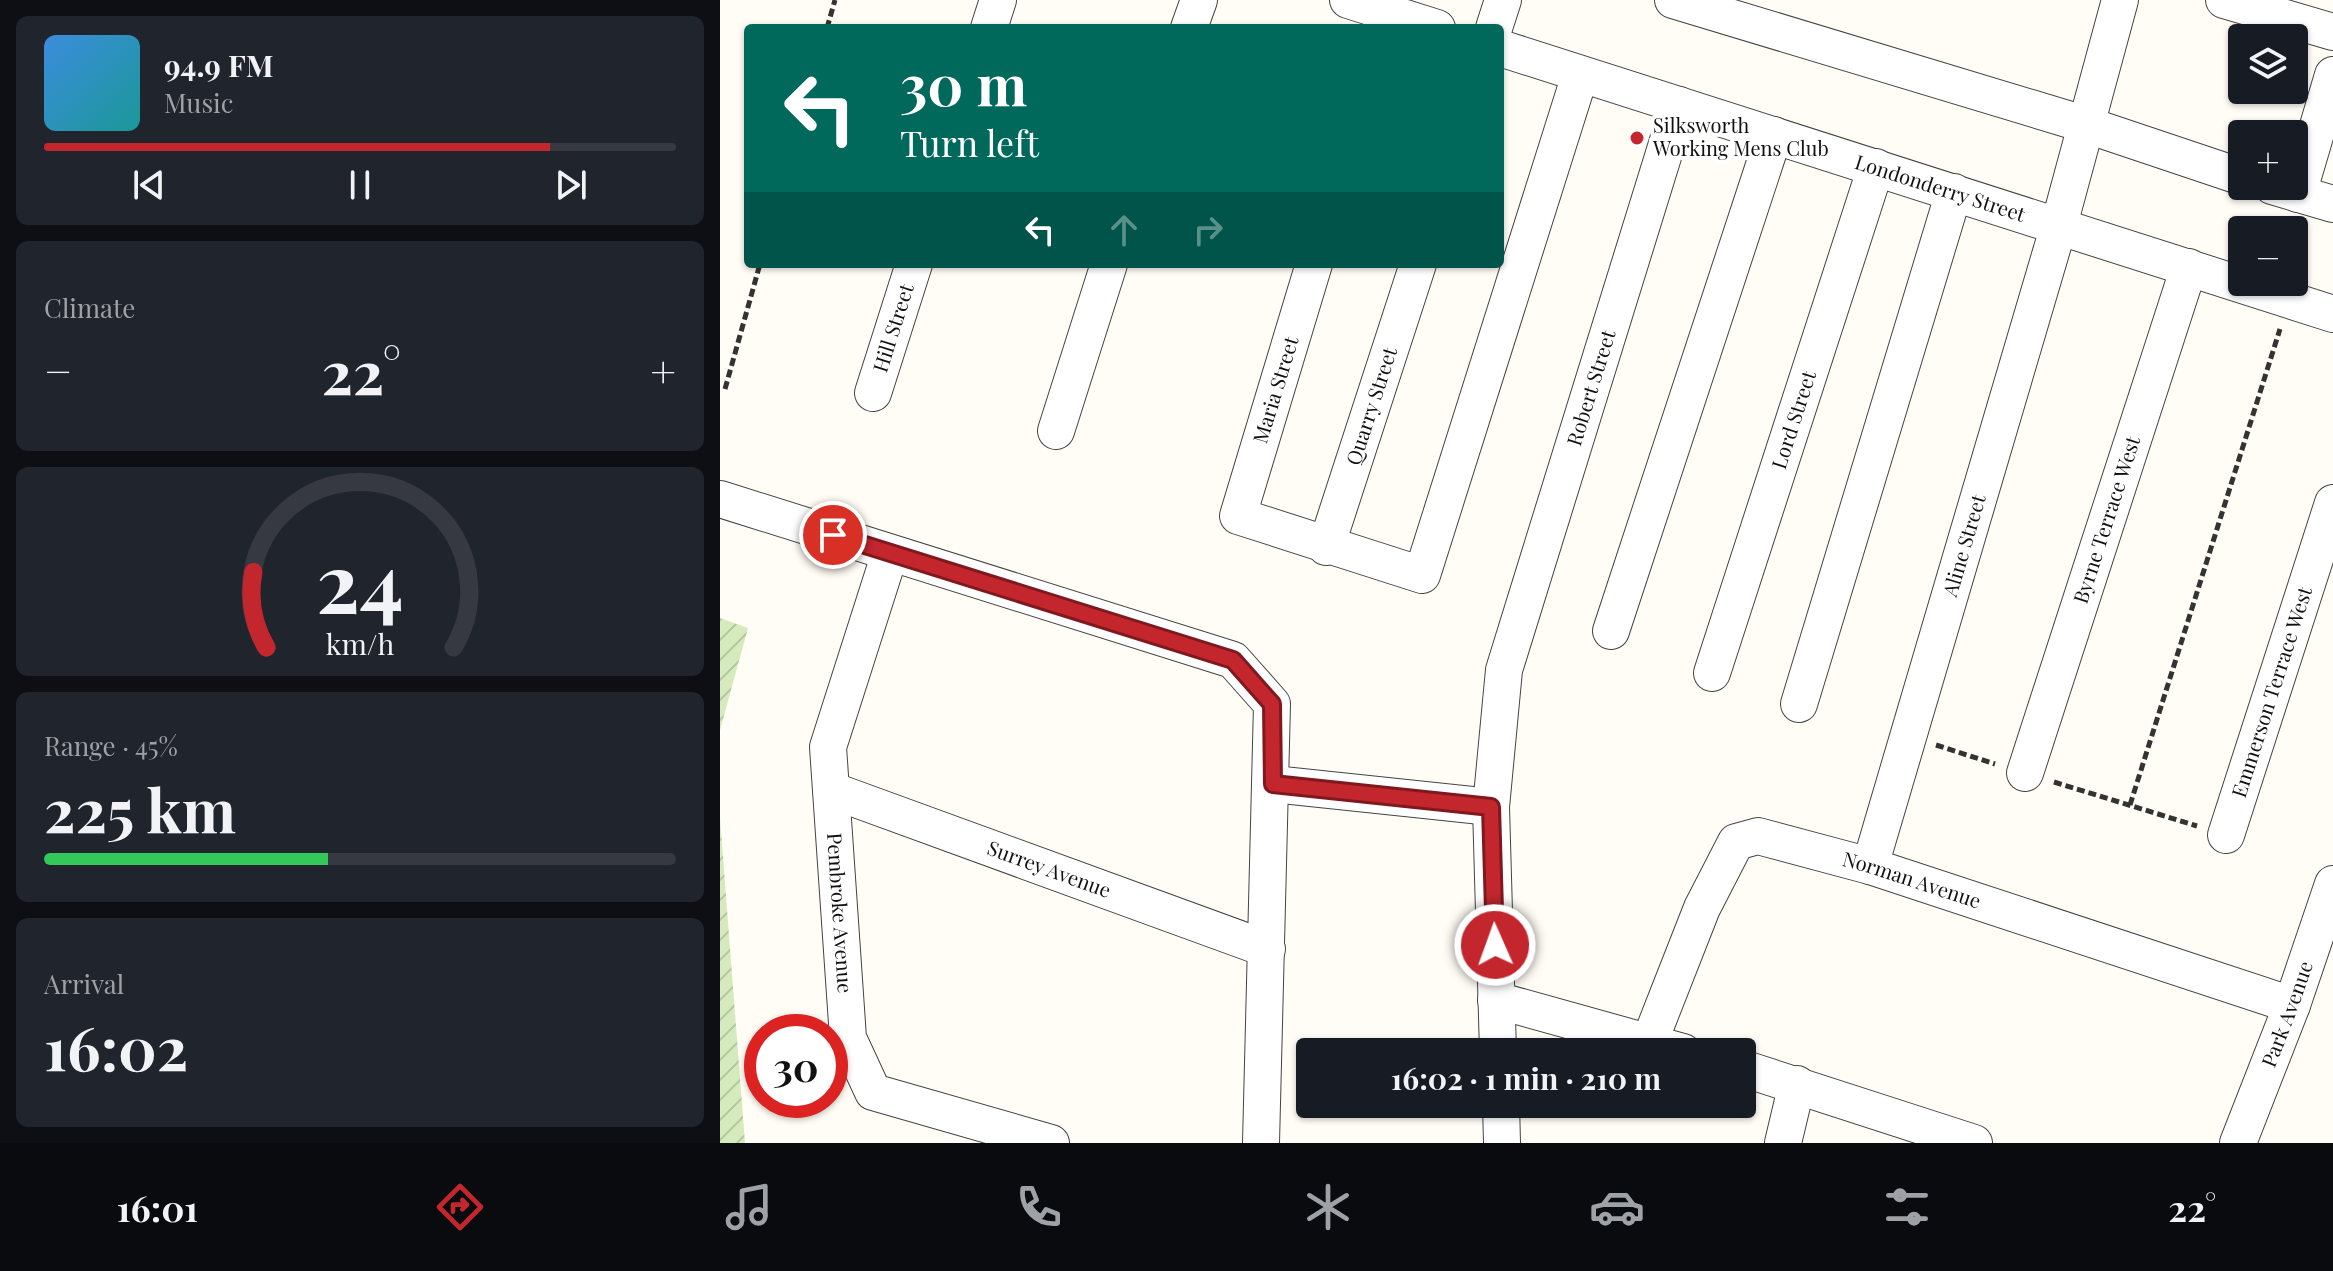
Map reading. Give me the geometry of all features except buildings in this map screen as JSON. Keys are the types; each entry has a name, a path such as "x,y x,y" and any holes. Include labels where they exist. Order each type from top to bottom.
{"street":[{"path":"990,24 998,0"},
{"path":"1190,24 1199,0"},
{"path":"1348,0 1388,21 1409,24"},
{"path":"1495,24 1503,0"},
{"path":"1673,0 2087,125 2228,172"},
{"name":"Aline Street","path":"1870,866 2059,225 2120,0"},
{"path":"2231,2 2333,32"},
{"name":"Londonderry Street","path":"1504,49 2333,314"},
{"path":"1326,547 1422,575 1580,75"},
{"path":"2308,135 2333,75"},
{"name":"Robert Street","path":"1497,1038 1491,807 1504,670 1679,105"},
{"path":"1611,631 1774,135"},
{"name":"Lord Street","path":"1712,673 1876,167"},
{"path":"1799,704 1954,192"},
{"path":"2308,197 2333,204"},
{"name":"Byrne Terrace West","path":"2025,773 2189,267"},
{"name":"Hill Street","path":"873,393 913,268"},
{"path":"1056,431 1108,268"},
{"name":"Maria Street","path":"1313,268 1238,516 1326,547"},
{"name":"Quarry Street","path":"1326,547 1417,268"},
{"path":"720,499 1233,660 1272,704 1273,784 1261,1143"},
{"name":"Emmerson Terrace West","path":"2226,835 2333,503"},
{"name":"Pembroke Avenue","path":"890,553 828,747 848,1038 873,1092 1051,1143"},
{"path":"1273,784 1491,807"},
{"name":"Surrey Avenue","path":"831,790 1267,949"},
{"name":"Norman Avenue","path":"1668,1038 1702,908 1736,842 1758,836 1870,866 2292,1005"},
{"name":"Park Avenue","path":"2238,1143 2292,1005 2333,884"},
{"path":"1496,1000 1633,1038"},
{"path":"1756,1072 1974,1143"},
{"path":"1783,1143 1797,1084"},
{"path":"1501,1118 1502,1143"}],"path":[{"path":"828,24 835,0"},
{"path":"725,389 759,268"},
{"path":"2130,805 2290,300"},
{"path":"1908,737 2226,835"}],"green space":[{"path":"720,618 748,628 720,730"},
{"path":"720,818 745,1143 720,1143"}],"place":[{"name":"Silksworth Working Mens Club","path":"1637,138"}],"route":[{"path":"833,535 1233,660 1272,704 1273,784 1491,807 1495,945"}]}
